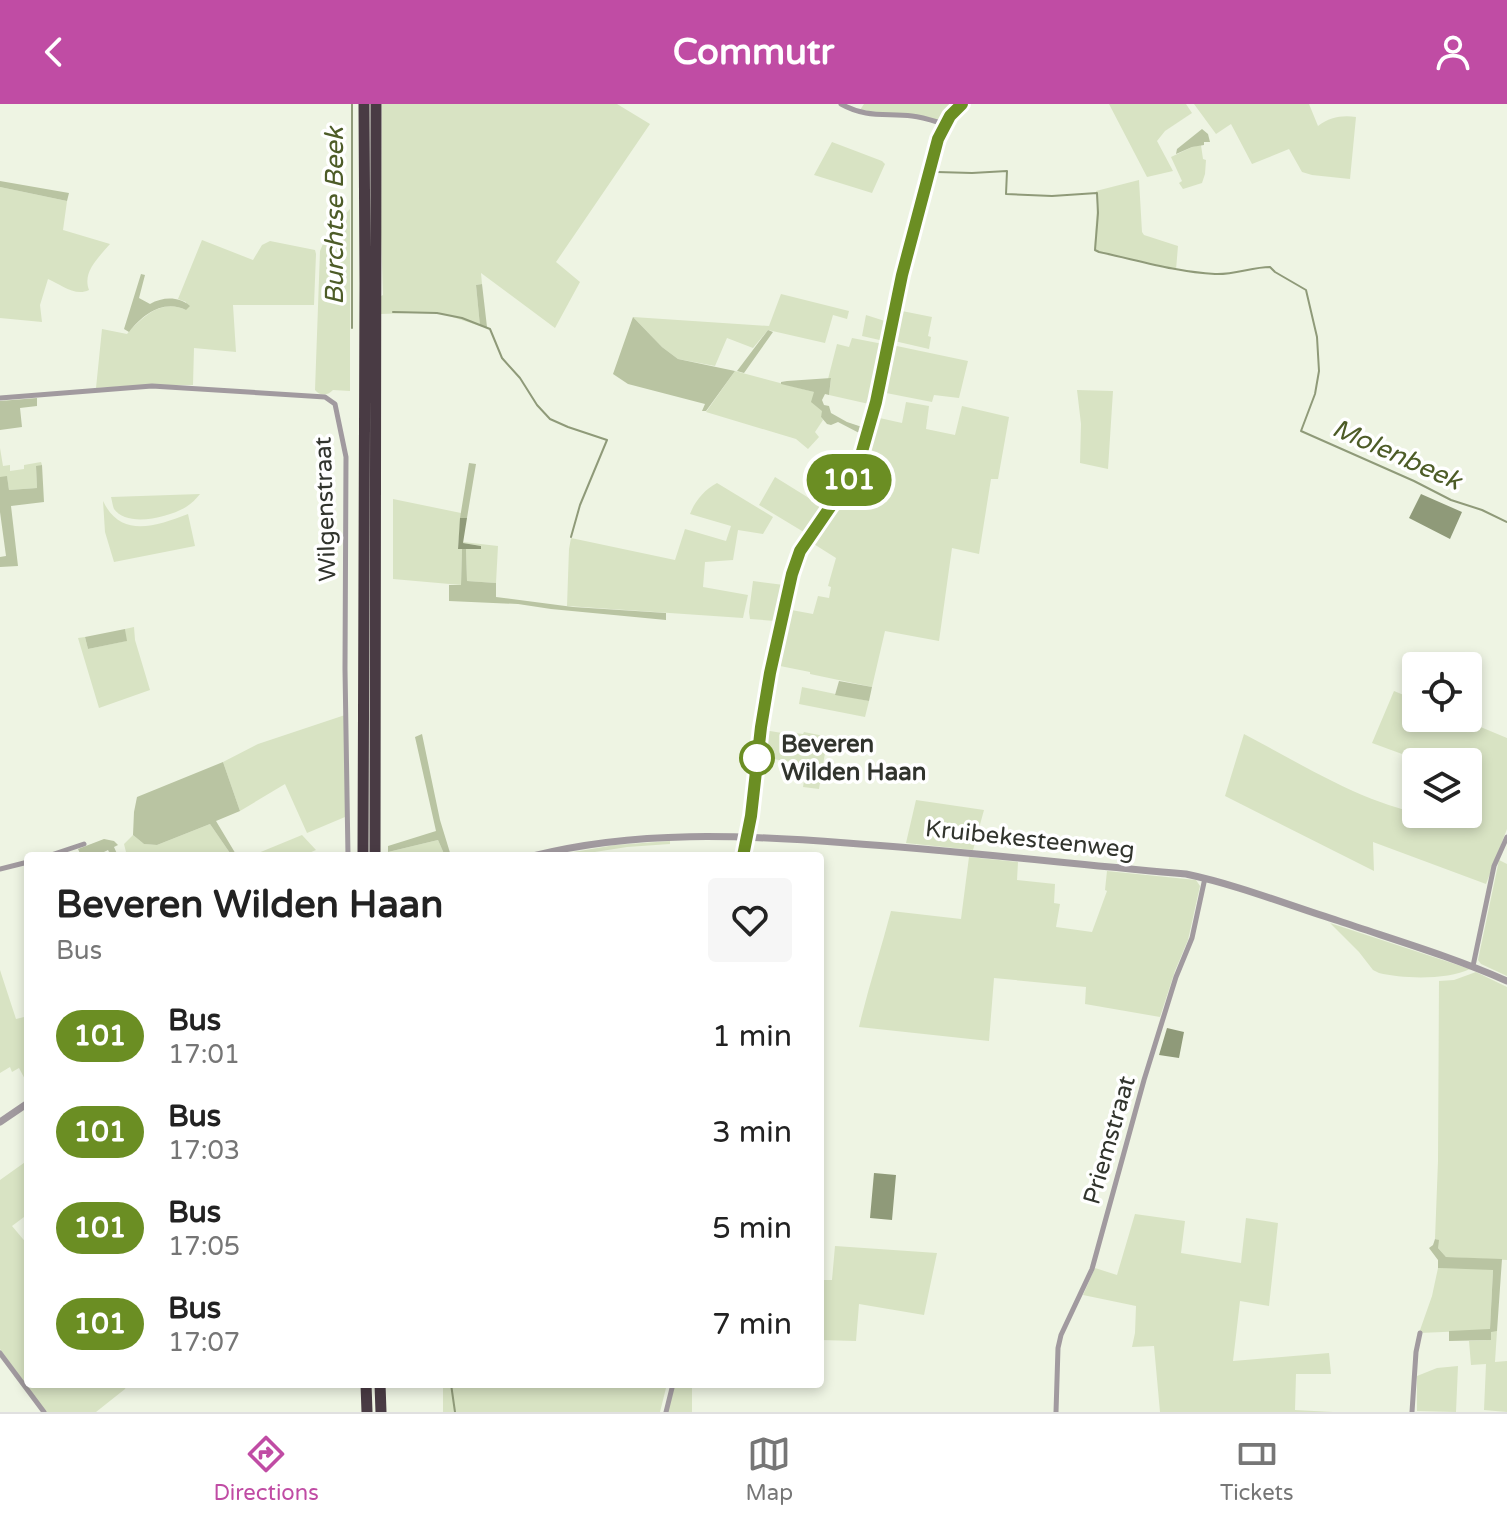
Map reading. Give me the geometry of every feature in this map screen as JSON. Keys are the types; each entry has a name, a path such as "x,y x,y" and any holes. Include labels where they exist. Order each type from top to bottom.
{"highway":[{"path":"363,852 364,104"},
{"path":"375,852 376,104"},
{"path":"366,1388 367,1412"},
{"path":"380,1388 381,1412"}],"street":[{"path":"841,104 861,113 910,115 944,124"},
{"path":"744,852 770,673 792,574 800,551 846,484 861,455 876,402 902,275 938,139 944,124 962,104"},
{"name":"Wilgenstraat","path":"0,398 152,386 325,397 335,404 346,457 348,852"},
{"name":"Kruibekesteenweg","path":"553,852 622,841 746,836 896,846 1186,874 1473,966 1507,981"},
{"path":"1473,966 1495,861 1507,837"},
{"path":"60,852 84,844"},
{"path":"0,869 24,863"},
{"name":"Priemstraat","path":"1056,1412 1061,1335 1092,1269 1144,1080 1176,977 1192,938 1205,878"},
{"path":"0,1122 24,1106"},
{"path":"1412,1412 1420,1333"},
{"path":"0,1353 24,1385"},
{"path":"26,1388 44,1412"},
{"path":"666,1412 672,1388"}],"shaded area":[{"path":"382,104 617,104 650,124 556,262 580,282 555,328 481,273 482,284 476,285 480,326 437,312 381,314"},
{"path":"864,104 954,105 939,120 860,110"},
{"path":"1109,104 1186,104 1192,113 1165,131 1157,141 1173,171 1147,177"},
{"path":"1194,104 1309,104 1318,126 1336,117 1356,117 1350,179 1302,172 1289,149 1252,164 1231,124 1216,134"},
{"path":"1202,129 1208,134 1210,142 1176,154 1177,149"},
{"path":"832,142 885,164 872,193 814,175"},
{"path":"1201,145 1203,159 1206,160 1202,183 1183,189 1171,157"},
{"path":"1139,180 1142,232 1178,246 1176,270 1094,251 1096,191"},
{"path":"0,181 69,193 67,201 0,187"},
{"path":"0,187 67,201 63,230 110,244 90,271 89,290 73,291 48,279 40,305 42,322 0,318"},
{"path":"350,209 350,391 333,390 321,394 315,390 320,251 328,232"},
{"path":"202,240 253,260 262,245 270,241 315,250 314,305 233,305 236,352 194,348 193,385 96,388 102,329 127,334 153,311 169,306 186,310 186,302 178,299"},
{"path":"141,274 145,275 139,298 150,304 175,299 190,306 186,310 170,306 154,310 129,332 124,329"},
{"path":"482,284 487,327 480,326 476,285"},
{"path":"781,294 849,311 847,319 833,315 825,343 768,330 753,348 727,338 715,366 678,359 633,317 769,326"},
{"path":"897,310 932,317 929,349 890,340"},
{"path":"866,315 888,322 884,341 862,336"},
{"path":"633,317 678,359 735,371 706,411 702,411 705,404 628,384 613,374"},
{"path":"768,330 773,332 744,373 737,371"},
{"path":"852,338 883,344 872,402 869,404 829,395 831,379 828,379 837,344 849,347"},
{"path":"889,346 968,361 959,398 934,395 932,402 881,392"},
{"path":"735,371 814,392 823,411 823,420 815,432 819,437 808,449 796,439 706,412"},
{"path":"831,378 829,395 825,394 822,400 824,405 847,422 865,428 863,435 838,422 827,424 821,417 822,411 811,402 814,392 781,384"},
{"path":"1077,390 1113,391 1108,469 1080,463 1081,424"},
{"path":"37,398 37,406 20,408 22,427 0,430 0,401"},
{"path":"906,402 929,406 926,429 955,435 962,406 1009,417 998,479 991,479 979,554 952,548 939,641 885,631 872,687 775,665 786,609 813,614 818,596 829,598 831,587 828,586 836,558 809,541 856,473 875,417 902,423"},
{"path":"0,448 3,466 10,465 10,471 41,462 42,465 36,467 37,488 9,490 7,477 0,477"},
{"path":"469,463 476,464 467,518 460,518"},
{"path":"42,465 44,502 11,506 18,566 0,567 0,557 6,556 0,512 0,477 7,476 9,490 37,488 36,466"},
{"path":"775,477 825,508 807,534 759,505"},
{"path":"717,483 773,517 763,534 738,530 733,560 705,562 703,587 748,595 743,618 567,606 571,538 675,560 685,529 726,541 731,526 690,514 700,496"},
{"path":"200,494 179,511 149,519 120,515 114,509 111,497"},
{"path":"1421,494 1462,512 1450,539 1409,518"},
{"path":"393,499 461,513 458,548 462,549 461,585 393,579"},
{"path":"103,501 119,521 129,525 152,525 188,514 195,546 114,562 105,532"},
{"path":"460,518 467,518 463,543 481,546 481,549 458,549"},
{"path":"463,542 498,546 496,583 467,581 466,549 480,549 481,546"},
{"path":"462,549 466,549 467,581 496,583 496,597 573,607 666,613 666,620 518,604 449,601 449,585 461,585"},
{"path":"753,581 784,585 775,621 750,619"},
{"path":"134,627 150,690 99,708 78,638 85,637 88,649 126,641 125,629"},
{"path":"125,629 127,641 88,649 85,637"},
{"path":"839,681 872,687 869,701 835,695"},
{"path":"802,687 869,701 865,717 799,704"},
{"path":"1394,691 1402,694 1402,732 1482,732 1482,728 1507,738 1507,829 1486,884 1373,842 1374,871 1225,796 1244,734 1355,792 1402,809 1402,828 1482,828 1482,748 1402,748 1402,754 1372,743"},
{"path":"345,715 345,817 307,833 285,784 240,811 223,762 258,744"},
{"path":"764,730 824,736 823,740 827,741 819,789 803,787 804,781 795,779 798,763 760,757"},
{"path":"422,734 450,852 443,852 438,840 388,852 388,846 436,831 415,737"},
{"path":"223,762 240,811 216,821 235,852 229,852 210,824 157,845 144,844 133,835 137,797"},
{"path":"916,800 984,810 973,850 906,843"},
{"path":"210,824 229,852 126,852 124,844 133,835 144,844 157,845"},
{"path":"302,835 316,850 311,852 261,852"},
{"path":"104,839 118,845 114,847 116,852 79,852 78,849"},
{"path":"438,840 443,852 388,852"},
{"path":"670,841 670,844 574,852"},
{"path":"969,857 1018,862 1017,880 1055,884 1054,903 1060,904 1056,927 1092,932 1107,891 1107,871 1196,880 1200,886 1188,940 1160,1017 1085,1004 1086,987 994,978 989,1041 859,1027 891,911 961,919"},
{"path":"1499,860 1507,864 1507,976 1478,960"},
{"path":"1330,923 1470,969 1450,975 1425,977 1379,973"},
{"path":"0,970 16,1019 24,1017 24,1077 19,1068 12,1072 10,1067 0,1073"},
{"path":"1476,972 1507,987 1507,1260 1446,1257 1435,1239 1439,981 1454,980"},
{"path":"1167,1028 1184,1032 1179,1058 1159,1055"},
{"path":"24,1163 24,1217 12,1226 24,1240 24,1382 0,1349 0,1180"},
{"path":"874,1173 896,1175 892,1220 870,1218"},
{"path":"1135,1214 1185,1221 1181,1253 1241,1263 1246,1218 1278,1223 1269,1306 1240,1301 1233,1361 1329,1353 1331,1374 1296,1374 1295,1410 1333,1412 1160,1412 1154,1346 1132,1347 1136,1306 1083,1295 1095,1268 1117,1275"},
{"path":"1435,1239 1439,1240 1438,1248 1446,1257 1502,1259 1497,1331 1491,1332 1491,1340 1449,1341 1449,1331 1490,1329 1493,1270 1438,1268 1438,1260 1429,1248"},
{"path":"835,1246 937,1253 924,1315 859,1304 856,1341 824,1340 824,1280 832,1280"},
{"path":"1438,1268 1493,1269 1490,1330 1419,1333"},
{"path":"1491,1331 1497,1331 1495,1362 1507,1361 1507,1412 1484,1410 1486,1364 1471,1365 1469,1341 1490,1340"},
{"path":"1458,1366 1456,1412 1417,1411 1417,1376 1437,1368"},
{"path":"28,1388 125,1388 96,1412 46,1412"},
{"path":"443,1388 666,1388 660,1412 443,1412"},
{"path":"673,1388 692,1388 692,1412 666,1412"}],"waterway":[{"name":"Burchtse Beek","path":"352,104 352,328"},
{"name":"Molenbeek","path":"937,172 1007,171 1006,194 1052,196 1097,193 1095,250 1099,252 1200,273 1222,274 1270,267 1306,290 1317,337 1319,371 1315,394 1301,431 1451,500 1507,522"},
{"name":"Burchtse Beek","path":"393,312 437,313 462,318 490,329 502,358 550,419 607,440 580,505 571,537"},
{"path":"452,1388 455,1412"}],"bus line":[{"name":"101","path":"744,852 770,673 795,562 833,506 861,455 876,402 902,275 938,139 944,124 962,104"}],"place":[{"name":"Beveren Wilden Haan","path":"757,758"}]}
